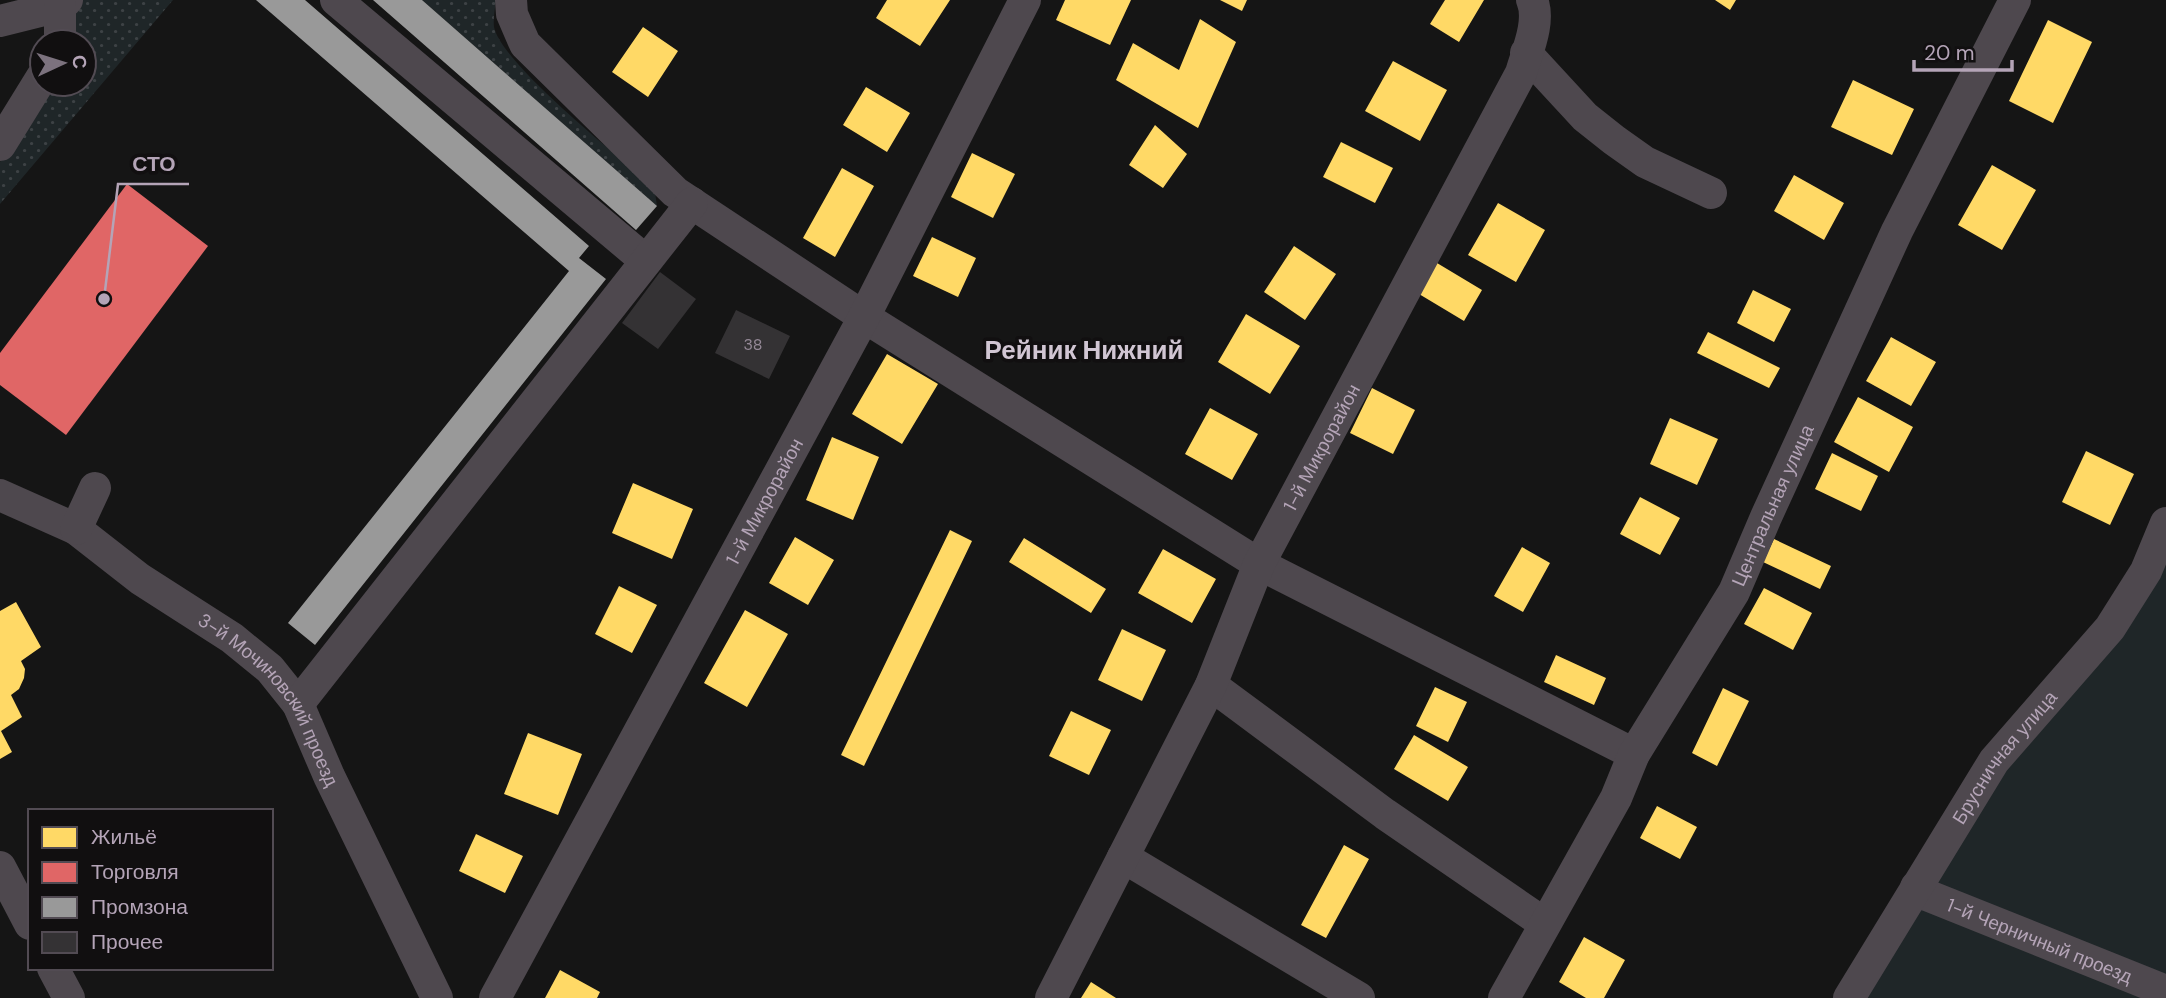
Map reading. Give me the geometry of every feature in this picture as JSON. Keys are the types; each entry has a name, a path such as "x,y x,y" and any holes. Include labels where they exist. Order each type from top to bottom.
{"street":[{"path":"336,0 646,261"},
{"name":"1-й Микрорайон","path":"495,998 864,317 1025,0"},
{"name":"Центральная улица","path":"1504,998 1616,798 1634,754 1734,592 1897,231 2015,0"},
{"path":"0,21 64,3 61,28"},
{"name":"1-й Микрорайон","path":"1051,998 1211,685 1259,564 1521,73 1533,4"},
{"path":"503,5 525,44 675,192 864,317 1259,564 1634,754"},
{"path":"1526,54 1585,117 1614,140 1645,162 1712,193"},
{"path":"0,145 29,98"},
{"path":"298,704 692,203"},
{"path":"76,529 95,488"},
{"name":"3-й Мочиновский проезд","path":"0,495 76,529 140,579 232,638 270,669 298,704 329,776 437,998"},
{"name":"Брусничная улица","path":"1849,998 1994,761 2110,628 2146,571 2166,523"},
{"path":"1211,685 1385,814 1545,924"},
{"path":"1123,857 1359,998"},
{"path":"0,867 28,920"},
{"name":"1-й Черничный проезд","path":"1916,887 1929,896 2166,991"},
{"path":"54,970 69,998"}],"shaded area":[{"path":"77,0 173,0 98,88 98,28 73,28"},
{"path":"422,0 496,0 494,27 517,63 565,110 654,186 657,206"},
{"path":"39,98 90,98 0,204 0,162"},
{"path":"2166,555 2166,998 1864,998 1998,780"}],"building: Жильё":[{"path":"887,0 950,0 920,46 876,18"},
{"path":"1065,0 1131,0 1110,45 1056,20"},
{"path":"1220,0 1247,0 1242,11"},
{"path":"1445,0 1484,0 1459,42 1430,24"},
{"path":"1715,0 1736,0 1730,10"},
{"path":"1200,19 1236,42 1198,128 1116,80 1133,43 1179,70"},
{"path":"2048,20 2092,42 2053,123 2009,101"},
{"path":"643,27 678,51 648,97 612,72"},
{"path":"1393,61 1447,90 1420,141 1365,111"},
{"path":"1853,80 1914,109 1892,155 1831,127"},
{"path":"866,87 910,113 887,152 843,125"},
{"path":"1155,125 1187,154 1163,188 1129,165"},
{"path":"1341,142 1393,168 1375,203 1323,177"},
{"path":"972,153 1015,174 993,218 951,197"},
{"path":"1992,165 2036,190 2002,250 1958,225"},
{"path":"842,168 874,186 835,257 803,238"},
{"path":"1794,175 1844,203 1824,240 1774,211"},
{"path":"1498,203 1545,230 1516,282 1468,255"},
{"path":"932,237 976,258 958,297 913,276"},
{"path":"1294,246 1336,274 1305,320 1264,292"},
{"path":"1437,263 1482,290 1464,321 1419,294"},
{"path":"1753,290 1791,309 1774,342 1737,323"},
{"path":"1246,314 1300,346 1270,394 1218,362"},
{"path":"1708,332 1780,368 1769,388 1697,353"},
{"path":"1891,337 1936,362 1911,406 1866,381"},
{"path":"887,354 938,384 902,444 852,414"},
{"path":"1372,388 1415,410 1393,454 1350,433"},
{"path":"1858,397 1913,427 1889,472 1834,442"},
{"path":"1210,408 1258,434 1232,480 1185,454"},
{"path":"1670,418 1718,439 1697,485 1650,464"},
{"path":"832,437 879,457 853,520 806,500"},
{"path":"2086,451 2134,474 2110,525 2062,502"},
{"path":"1832,453 1878,476 1861,511 1815,489"},
{"path":"633,483 693,509 672,559 612,533"},
{"path":"1640,497 1680,518 1660,555 1620,534"},
{"path":"950,530 972,541 864,766 841,755"},
{"path":"795,537 834,560 808,605 769,583"},
{"path":"1024,538 1106,589 1091,613 1009,562"},
{"path":"1774,539 1831,566 1820,589 1763,562"},
{"path":"1522,547 1550,563 1523,612 1494,596"},
{"path":"1163,549 1216,579 1192,623 1138,593"},
{"path":"619,586 657,605 632,653 595,634"},
{"path":"1764,588 1812,613 1793,650 1744,624"},
{"path":"16,602 41,647 21,661 25,669 24,678 19,689 11,695 22,717 1,731 12,752 0,759 0,611"},
{"path":"745,610 788,634 747,707 704,683"},
{"path":"1122,629 1166,650 1142,701 1098,680"},
{"path":"1556,655 1606,678 1594,705 1544,682"},
{"path":"1435,687 1467,702 1448,742 1416,726"},
{"path":"1723,688 1749,701 1717,766 1692,753"},
{"path":"1071,711 1111,730 1089,775 1049,756"},
{"path":"528,733 582,754 558,815 504,794"},
{"path":"1414,735 1468,767 1448,801 1394,769"},
{"path":"1657,806 1697,827 1680,859 1640,838"},
{"path":"476,834 523,856 505,893 459,871"},
{"path":"1344,845 1369,859 1326,938 1301,925"},
{"path":"1584,937 1625,960 1604,998 1586,998 1559,982"},
{"path":"560,970 600,992 597,998 545,998"},
{"path":"1091,982 1116,998 1081,998"}],"building: Торговля":[{"path":"127,184 208,246 66,435 0,385 0,353"}],"building: Промзона":[{"path":"256,0 305,0 589,246 579,258 606,279 315,645 288,623 569,271"},
{"path":"373,0 422,0 657,206 636,230"}],"building: Прочее":[{"path":"660,272 696,299 658,349 622,323"},
{"path":"736,310 790,336 769,379 715,353"}],"place":[{"name":"СТО","path":"104,299"}],"district":[{"name":"Рейник Нижний","path":"1084,350"}]}
